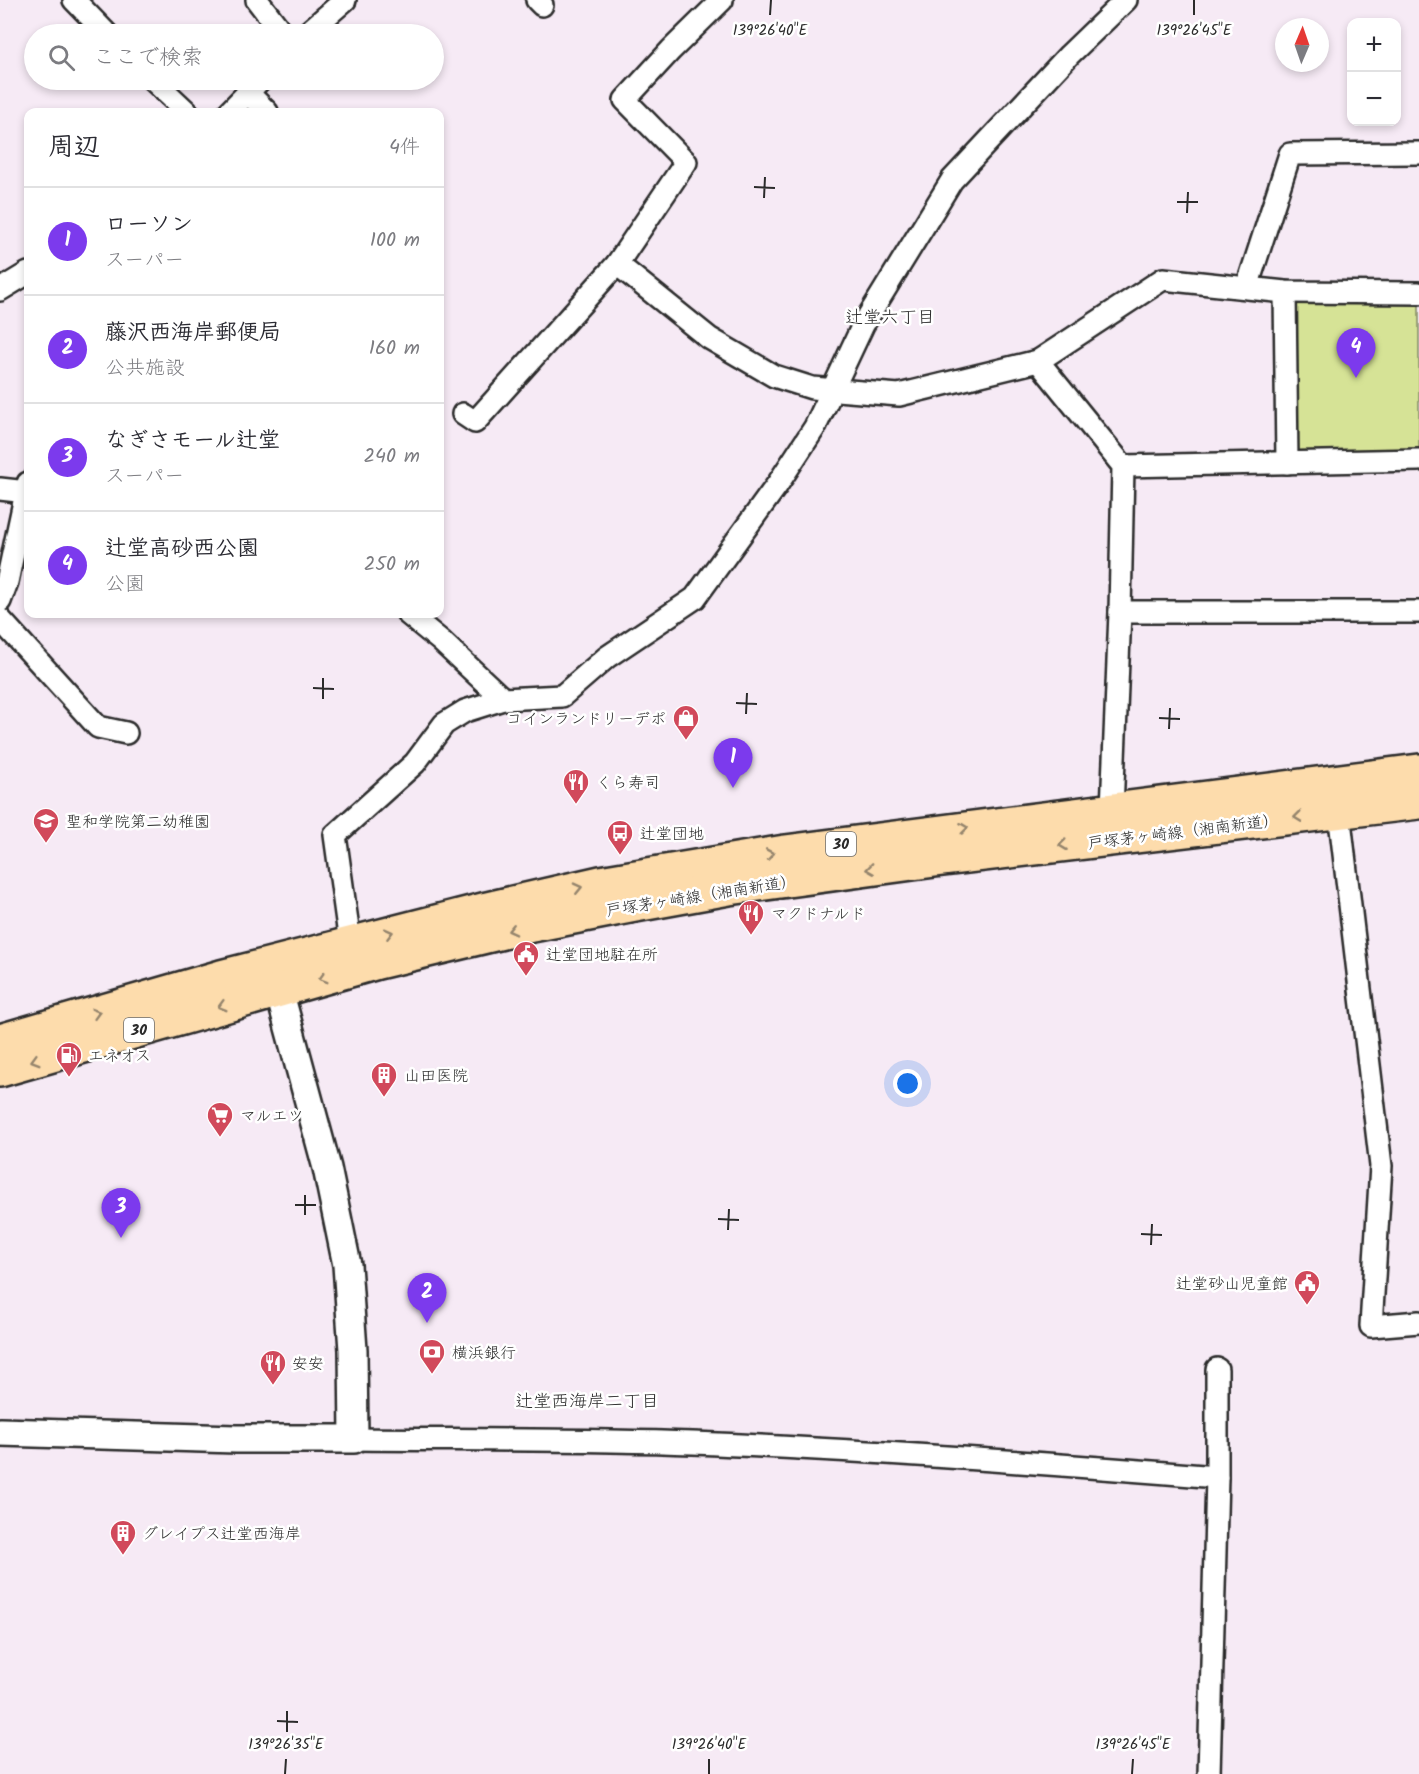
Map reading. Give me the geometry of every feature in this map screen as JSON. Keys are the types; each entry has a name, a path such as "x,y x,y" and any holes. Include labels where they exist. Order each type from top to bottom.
{"main road":[{"name":"戸塚茅ヶ崎線（湘南新道）","path":"0,1070 275,977 350,944 600,883 785,852 1419,771"},
{"name":"戸塚茅ヶ崎線（湘南新道）","path":"0,1041 210,980 275,977 378,962 532,925 729,888 935,860 1419,802"}],"street":[{"path":"74,0 97,24"},
{"path":"257,0 275,24"},
{"path":"317,24 345,0"},
{"path":"463,414 475,422 617,264 686,162 625,100 722,0"},
{"path":"350,944 335,835 415,763 444,724 465,711 503,699 562,696 607,657 695,598 777,485 814,427 863,325 952,180 1068,54 1126,0"},
{"path":"164,90 183,108"},
{"path":"233,108 249,90"},
{"path":"255,90 265,108"},
{"path":"1247,287 1290,154 1419,153"},
{"path":"617,264 709,338 774,376 812,388 899,395 1038,361 1164,279 1285,292 1419,293"},
{"path":"0,290 24,275"},
{"path":"1285,292 1287,463"},
{"path":"1038,361 1123,466 1112,809"},
{"path":"1123,466 1419,460"},
{"path":"0,489 24,487"},
{"path":"0,601 7,582 24,505"},
{"path":"1120,612 1419,612"},
{"path":"413,618 503,699"},
{"path":"0,619 98,727 126,733"},
{"path":"1339,812 1381,1166 1371,1326 1419,1322"},
{"path":"275,977 327,1168 347,1265 354,1350 354,1439"},
{"path":"1209,1774 1218,1369"},
{"path":"0,1432 236,1439 689,1443 772,1446 985,1459 1217,1477"}],"green space":[{"path":"1293,300 1419,302 1419,454 1295,455"}],"place":[{"name":"辻堂高砂西公園","path":"1356,378"},
{"name":"コインランドリーデポ","path":"686,741"},
{"name":"ローソン","path":"733,788"},
{"name":"くら寿司","path":"576,805"},
{"name":"聖和学院第二幼稚園","path":"46,844"},
{"name":"辻堂団地","path":"620,856"},
{"name":"マクドナルド","path":"751,936"},
{"name":"辻堂団地駐在所","path":"526,977"},
{"name":"エネオス","path":"69,1078"},
{"name":"山田医院","path":"384,1098"},
{"name":"マルエツ","path":"220,1138"},
{"name":"なぎさモール辻堂","path":"121,1238"},
{"name":"辻堂砂山児童館","path":"1307,1306"},
{"name":"藤沢西海岸郵便局","path":"427,1323"},
{"name":"横浜銀行","path":"432,1375"},
{"name":"安安","path":"273,1386"},
{"name":"グレイプス辻堂西海岸","path":"123,1556"}],"district":[{"name":"辻堂六丁目","path":"890,317"},
{"name":"辻堂西海岸二丁目","path":"587,1401"}]}
